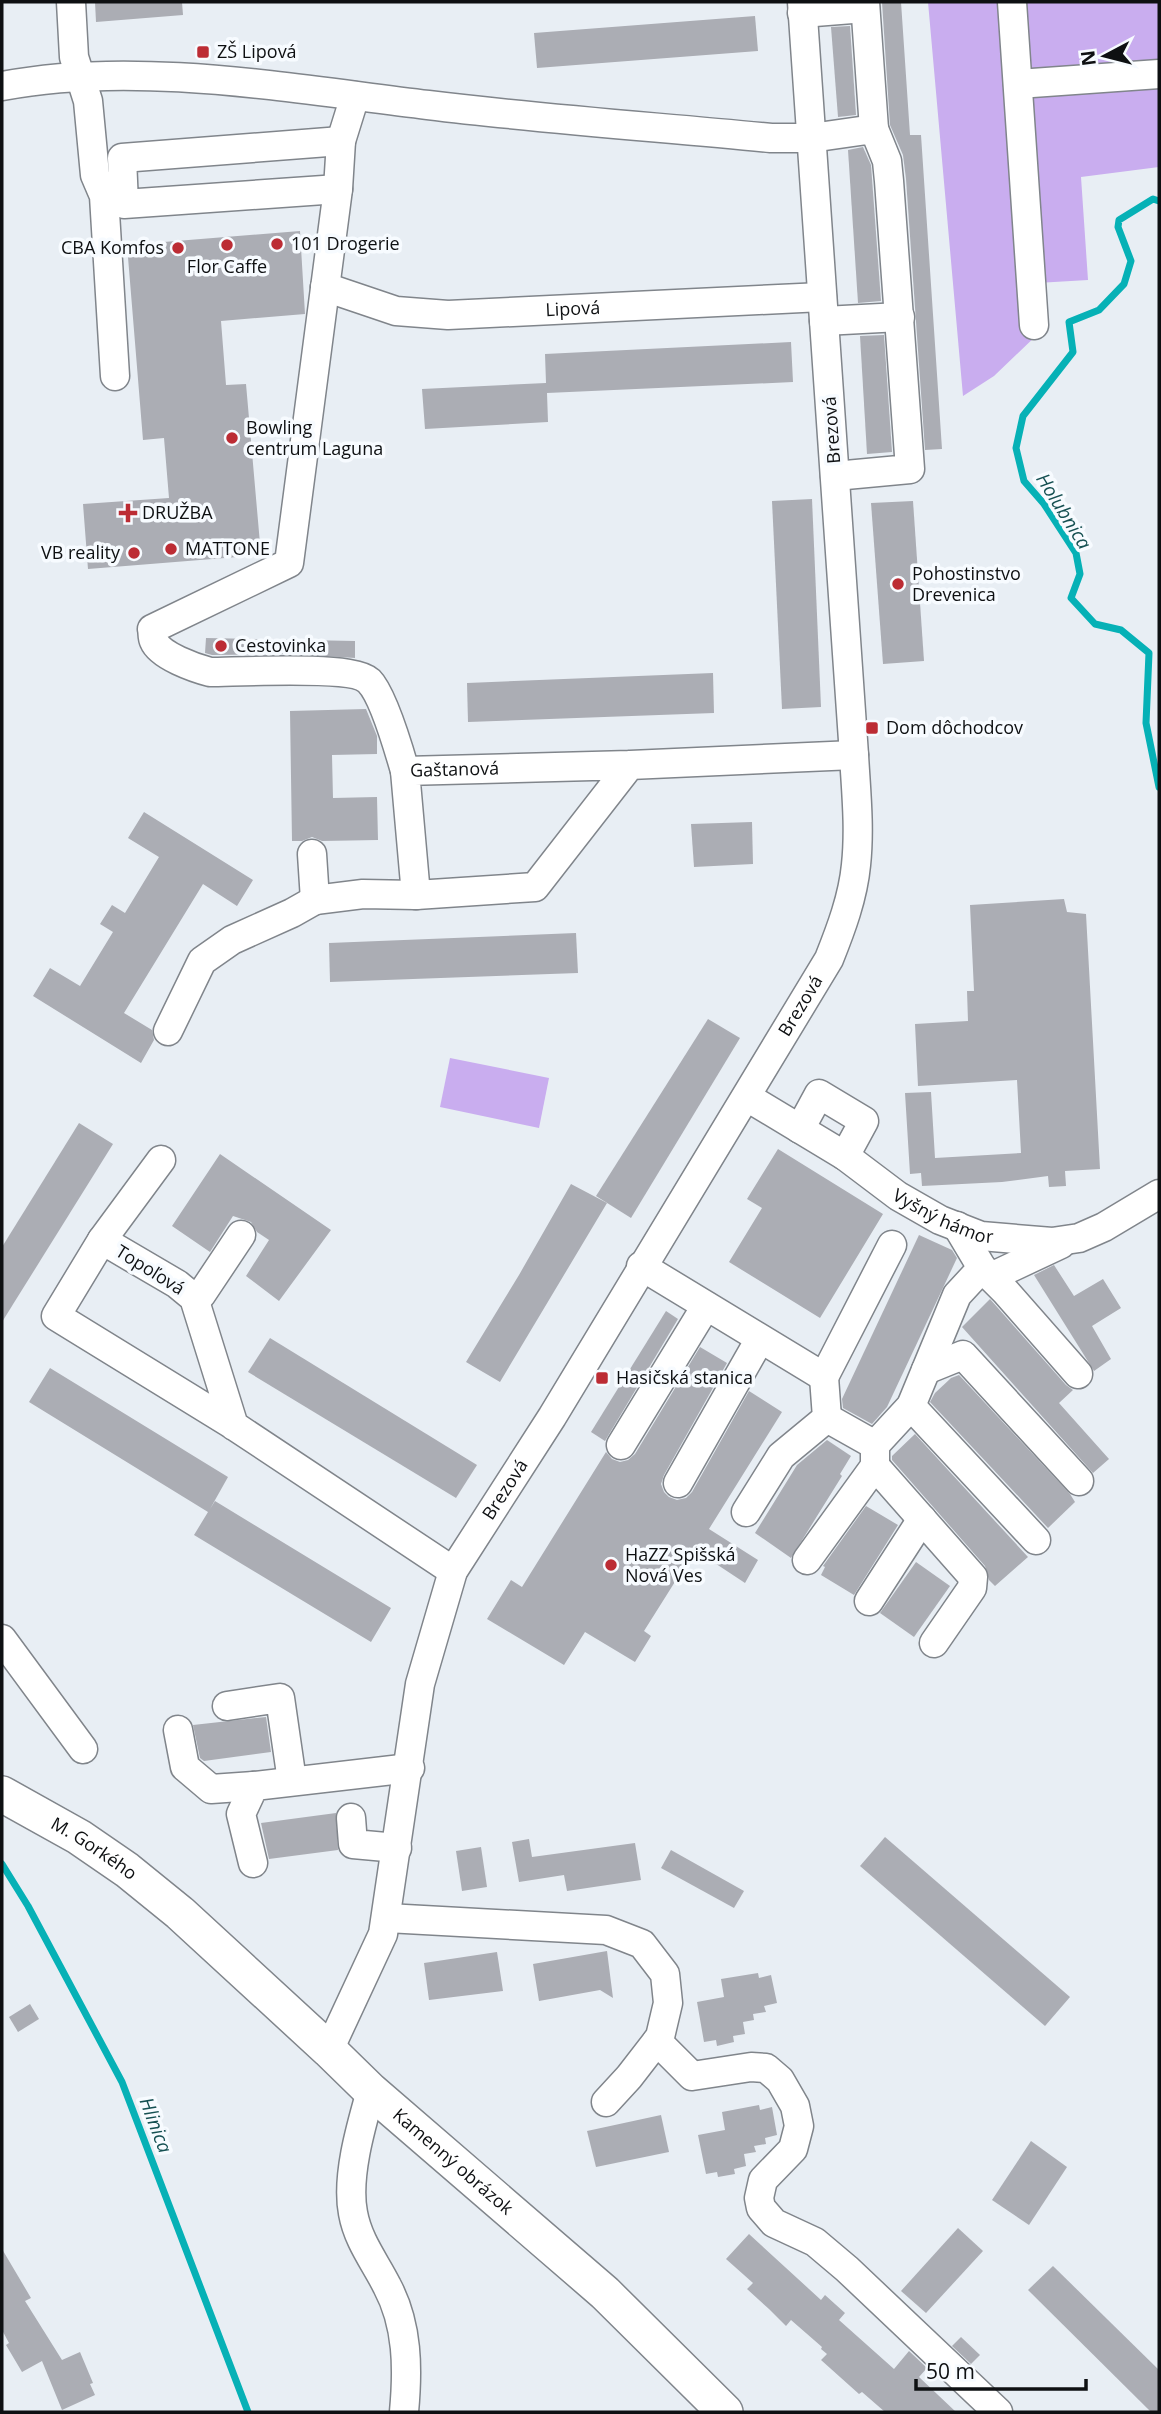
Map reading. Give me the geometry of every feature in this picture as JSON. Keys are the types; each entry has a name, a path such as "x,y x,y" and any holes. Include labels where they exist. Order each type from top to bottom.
{"main road":[{"name":"M. Gorkého","path":"16,1801 79,1837 127,1870 180,1913"},
{"name":"Kamenný obrázok","path":"180,1913 371,2091 605,2293 725,2412"}],"street":[{"path":"71,2 74,57 88,101 95,175 104,196 115,376"},
{"path":"1012,2 1034,325"},
{"path":"802,7 865,5 874,129 887,161 900,317 910,469 835,475"},
{"name":"Brezová","path":"329,2050 383,1934 410,1768 420,1684 453,1571 552,1417 829,959 841,928 856,866 854,755 802,7"},
{"path":"1018,85 1159,74"},
{"path":"2,86 80,75 229,82 758,137 811,138 874,129"},
{"path":"355,96 341,141 326,287 289,563 152,629 154,642 165,652 209,672 334,671 367,678 374,687 405,771"},
{"path":"338,189 124,204 122,158 341,141"},
{"name":"Lipová","path":"326,287 396,311 448,315 823,309 900,317"},
{"name":"Gaštanová","path":"416,895 405,771 854,755"},
{"path":"167,1031 202,961 232,940 315,900 363,894 416,895 535,887 629,765"},
{"path":"312,854 315,900"},
{"path":"800,1129 820,1094 864,1121 845,1156"},
{"name":"Vyšný hámor","path":"747,1097 845,1156 898,1196 940,1220 981,1236 1052,1242 1079,1238 1104,1227 1159,1194"},
{"path":"102,1240 161,1160"},
{"path":"957,1226 986,1272 1078,1374"},
{"path":"194,1298 201,1295 242,1235"},
{"name":"Topoľová","path":"234,1426 194,1298 177,1284 102,1240 56,1317 234,1426 453,1571"},
{"path":"807,1560 875,1455 911,1406 957,1295 986,1272 1070,1240"},
{"path":"892,1245 824,1377 827,1418 875,1455 922,1519 973,1577 972,1588 934,1643"},
{"path":"641,1266 824,1377"},
{"path":"621,1445 706,1306"},
{"path":"946,1321 963,1355 1079,1481"},
{"path":"678,1483 760,1339"},
{"path":"926,1370 963,1355"},
{"path":"911,1406 1036,1541"},
{"path":"746,1512 781,1456 827,1418"},
{"path":"869,1601 922,1519"},
{"path":"2,1639 83,1749"},
{"path":"227,1706 281,1698 292,1782"},
{"path":"178,1730 185,1768 211,1789 410,1768"},
{"path":"253,1863 241,1814 254,1786"},
{"path":"351,1818 353,1844 397,1848"},
{"path":"387,1918 606,1930 642,1944 665,1974 668,2003 660,2037 606,2102"},
{"path":"657,2041 692,2076 751,2067 766,2068 780,2080 795,2106 799,2126 793,2149 764,2180 759,2198 761,2208 774,2223 815,2242 847,2269 998,2412"},
{"path":"371,2091 361,2125 352,2210 358,2233 389,2288 400,2320 406,2353 404,2412"}],"shaded area":[{"path":"928,2 1159,2 1159,167 1081,177 1088,280 1037,283 1040,332 994,376 963,396"},
{"path":"450,1058 549,1078 539,1128 440,1107"}],"building":[{"path":"95,2 182,2 183,15 96,22"},
{"path":"882,2 901,2 910,135 921,135 942,449 925,450 906,179 903,155 890,125"},
{"path":"755,16 758,51 537,68 534,33"},
{"path":"850,26 856,115 838,117 831,27"},
{"path":"863,147 871,165 881,301 858,303 848,150"},
{"path":"300,231 305,314 221,321 226,385 246,384 261,555 88,569 83,504 169,498 164,438 143,440 127,245"},
{"path":"884,335 892,452 867,454 860,336"},
{"path":"791,342 793,382 547,393 548,422 425,429 422,389 546,383 545,354"},
{"path":"812,499 821,707 782,709 772,501"},
{"path":"913,501 924,661 883,664 871,503"},
{"path":"206,638 355,641 355,658 294,654 212,655 205,653"},
{"path":"713,673 714,713 468,722 467,683"},
{"path":"366,709 377,736 377,754 332,755 333,798 377,797 378,840 322,841 312,837 292,841 290,711"},
{"path":"144,812 253,880 237,906 203,884 124,1013 152,1030 154,1040 141,1063 33,996 50,968 80,986 113,932 100,924 112,905 125,913 159,857 128,838"},
{"path":"752,822 753,864 694,867 691,824"},
{"path":"1064,899 1067,912 1086,914 1100,1169 1065,1171 1066,1186 1049,1187 1048,1176 1002,1182 922,1186 921,1173 910,1174 905,1093 931,1092 935,1158 1021,1153 1017,1080 918,1086 915,1024 968,1021 967,991 974,991 970,905"},
{"path":"576,933 578,973 330,982 329,943"},
{"path":"708,1019 740,1038 631,1218 596,1196"},
{"path":"79,1123 113,1144 2,1322 2,1247"},
{"path":"778,1149 883,1214 820,1318 729,1262 762,1208 747,1199"},
{"path":"220,1154 331,1230 279,1301 246,1276 269,1240 257,1232 251,1222 233,1216 210,1252 172,1226"},
{"path":"571,1184 607,1203 500,1382 466,1362"},
{"path":"919,1235 952,1250 957,1258 887,1407 872,1424 843,1408 842,1399"},
{"path":"1054,1265 1074,1296 1103,1279 1121,1308 1092,1326 1111,1359 1094,1371 1034,1275"},
{"path":"990,1299 1073,1390 1059,1403 1109,1459 1093,1473 962,1327"},
{"path":"666,1311 678,1319 605,1441 591,1432"},
{"path":"270,1338 477,1465 456,1498 248,1372"},
{"name":"HaZZ Spišská Nová Ves","path":"700,1347 727,1363 661,1484 669,1497 677,1500 686,1498 692,1492 749,1391 782,1412 709,1529 758,1560 745,1583 695,1550 644,1631 651,1636 635,1662 585,1632 564,1665 487,1619 511,1580 522,1587 606,1452 612,1459 620,1462 635,1454"},
{"path":"50,1368 228,1477 210,1509 215,1501 391,1608 371,1642 194,1535 208,1512 29,1402"},
{"path":"959,1375 1075,1502 1048,1528 930,1402 935,1393 951,1378"},
{"path":"915,1434 1028,1557 995,1586 989,1580 985,1566 892,1460 892,1456"},
{"path":"827,1440 851,1456 840,1474 842,1476 791,1558 755,1533 797,1465"},
{"path":"866,1506 898,1525 854,1595 821,1575 825,1567 823,1566"},
{"path":"916,1562 950,1586 914,1637 880,1613"},
{"path":"266,1717 271,1752 204,1761 200,1758 193,1725"},
{"path":"336,1813 338,1850 269,1859 261,1823"},
{"path":"885,1837 1070,1997 1045,2026 860,1866"},
{"path":"529,1839 532,1857 635,1843 641,1880 567,1891 564,1875 519,1882 512,1842"},
{"path":"481,1847 487,1887 462,1891 456,1851"},
{"path":"671,1850 744,1891 734,1908 661,1868"},
{"path":"607,1951 613,1998 600,1990 539,2001 533,1964"},
{"path":"497,1952 503,1991 429,2000 424,1963"},
{"path":"758,1973 759,1978 771,1975 777,2003 764,2006 766,2012 753,2014 754,2020 743,2022 745,2034 733,2036 734,2042 717,2046 716,2040 704,2042 697,2002 724,1997 721,1979"},
{"path":"30,2004 39,2019 18,2032 9,2017"},
{"path":"759,2105 760,2110 772,2107 777,2135 765,2138 766,2144 754,2146 756,2152 744,2154 746,2166 734,2169 735,2174 718,2177 717,2172 706,2174 698,2135 725,2130 722,2112"},
{"path":"661,2115 669,2152 596,2167 587,2131"},
{"path":"1031,2141 1067,2167 1029,2225 992,2200"},
{"path":"958,2228 983,2251 926,2313 901,2291"},
{"path":"749,2234 821,2300 825,2295 845,2313 839,2320 894,2369 909,2351 927,2368 919,2377 956,2412 885,2412 862,2392 859,2394 821,2360 827,2354 822,2347 791,2320 786,2326 747,2289 753,2283 726,2259"},
{"path":"2,2249 31,2298 25,2301 62,2360 80,2352 95,2395 62,2410 42,2361 22,2372 6,2345 9,2343 2,2330"},
{"path":"1053,2266 1159,2370 1159,2412 1151,2412 1028,2290"},
{"path":"961,2337 980,2355 971,2364 952,2346"}],"waterway":[{"name":"Holubnica","path":"1159,201 1153,199 1119,220 1118,227 1131,261 1124,284 1099,310 1069,322 1073,352 1023,416 1016,448 1024,481 1044,504 1076,553 1080,574 1071,598 1095,624 1121,630 1149,653 1146,723 1159,787"},
{"name":"Hlinica","path":"2,1864 28,1906 122,2082 248,2412"}],"place":[{"name":"ZŠ Lipová","path":"203,52"},
{"name":"101 Drogerie","path":"277,244"},
{"name":"Flor Caffe","path":"227,245"},
{"name":"CBA Komfos","path":"178,248"},
{"name":"Bowling centrum Laguna","path":"232,438"},
{"name":"DRUŽBA","path":"128,513"},
{"name":"MATTONE","path":"171,549"},
{"name":"VB reality","path":"134,553"},
{"name":"Pohostinstvo Drevenica","path":"898,584"},
{"name":"Cestovinka","path":"221,646"},
{"name":"Dom dôchodcov","path":"872,728"},
{"name":"Hasičská stanica","path":"602,1378"},
{"name":"HaZZ Spišská Nová Ves","path":"611,1565"}]}
